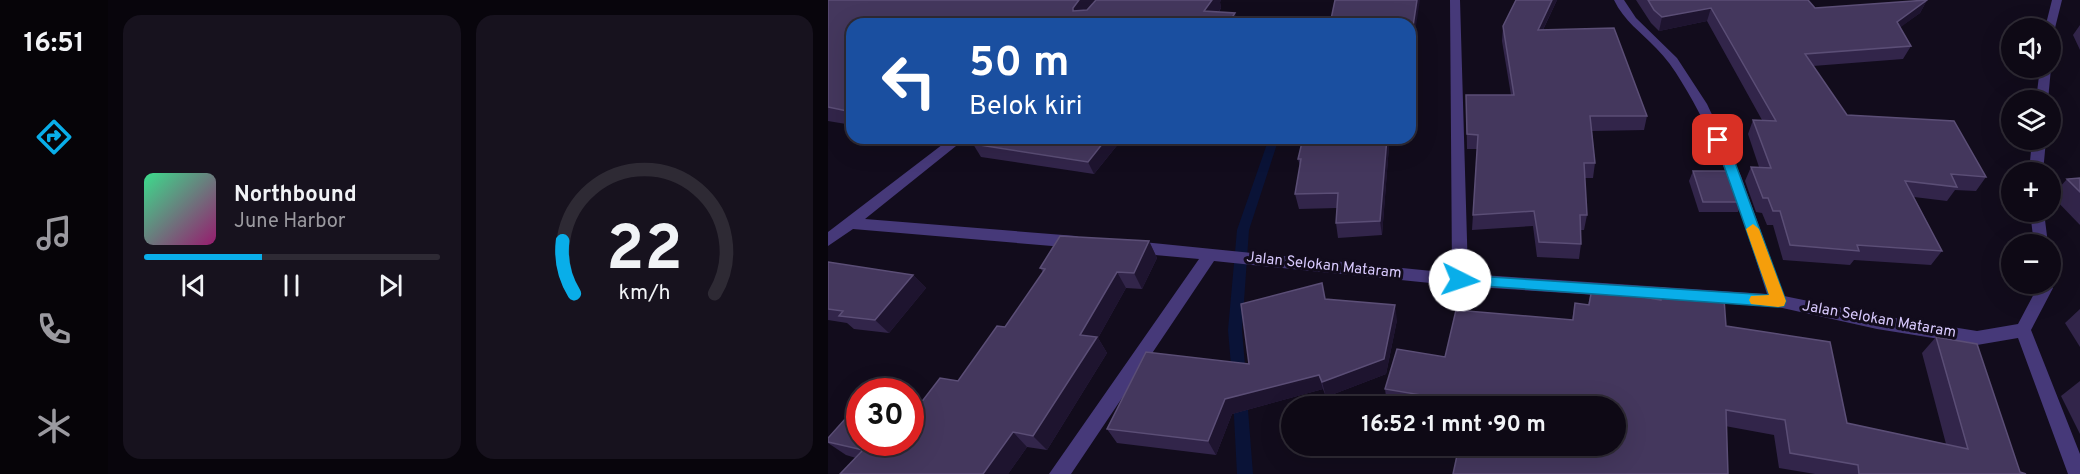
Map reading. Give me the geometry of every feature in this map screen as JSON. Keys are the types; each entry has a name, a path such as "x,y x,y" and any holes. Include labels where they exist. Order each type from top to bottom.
{"street":[{"path":"1455,0 1460,280"},
{"path":"1619,0 1636,25 1661,46 1701,105 1727,157 1778,301"},
{"path":"2052,18 2057,0"},
{"path":"828,240 951,144"},
{"path":"850,223 1094,244"},
{"name":"Jalan Selokan Mataram","path":"1118,246 1460,280 1778,301 1877,322 1977,338 2023,330"},
{"path":"1059,474 1210,254"},
{"path":"2042,294 2023,330 2078,474"}],"building":[{"path":"828,0 1079,0 1073,11 1087,10 1096,0 1212,0 1204,11 1235,13 1232,18 846,18 846,111 828,107"},
{"path":"1335,0 1417,0 1414,18 1331,18"},
{"path":"1516,0 1552,0 1538,30 1614,28 1647,116 1590,116 1595,163 1584,163 1587,215 1580,215 1581,244 1539,242 1534,211 1473,215 1478,135 1467,134 1466,95 1514,95 1503,26"},
{"path":"1648,0 1808,0 1815,8 1927,0 1897,22 1911,46 1805,54 1847,115 1954,121 1986,177 1951,174 1957,187 1905,181 1942,251 1857,245 1859,251 1790,245 1780,211 1773,211 1768,198 1763,198 1751,167 1771,168 1753,120 1776,121 1711,8 1662,17"},
{"path":"973,144 1102,144 1088,162"},
{"path":"1302,144 1386,144 1380,221 1336,223 1338,193 1295,194 1301,159 1298,159"},
{"path":"1693,171 1730,171 1742,202 1703,202"},
{"path":"2080,178 2080,192 2067,179"},
{"path":"1060,236 1149,241 1134,273 1117,272 1080,335 1097,337 1033,436 1013,432 983,474 840,474 857,456 924,456 924,399 940,378 958,381 997,326 1005,327 1045,269 1040,268"},
{"path":"828,262 913,275 875,320 839,316 843,311 828,309"},
{"path":"1322,283 1325,299 1395,305 1384,359 1322,382 1319,375 1225,399 1208,441 1107,429 1146,352 1249,364 1241,304"},
{"path":"1592,288 1661,300 1662,288 1724,299 1726,326 1830,342 1847,423 1968,449 1936,337 1977,344 2020,472 2026,474 1859,474 1858,465 1790,453 1785,420 1726,410 1728,474 1453,474 1457,456 1626,456 1626,396 1427,396 1385,389 1397,349 1445,357 1456,310 1573,320 1575,303 1589,305"},
{"path":"846,418 846,446 828,442 828,438"}],"waterway":[{"path":"1239,377 1235,330 1243,230 1272,144"},
{"path":"1240,397 1245,474"}],"slow traffic":[{"path":"1753,229 1778,301 1757,300"}],"route":[{"path":"1460,280 1778,301 1727,157 1718,140"}]}
